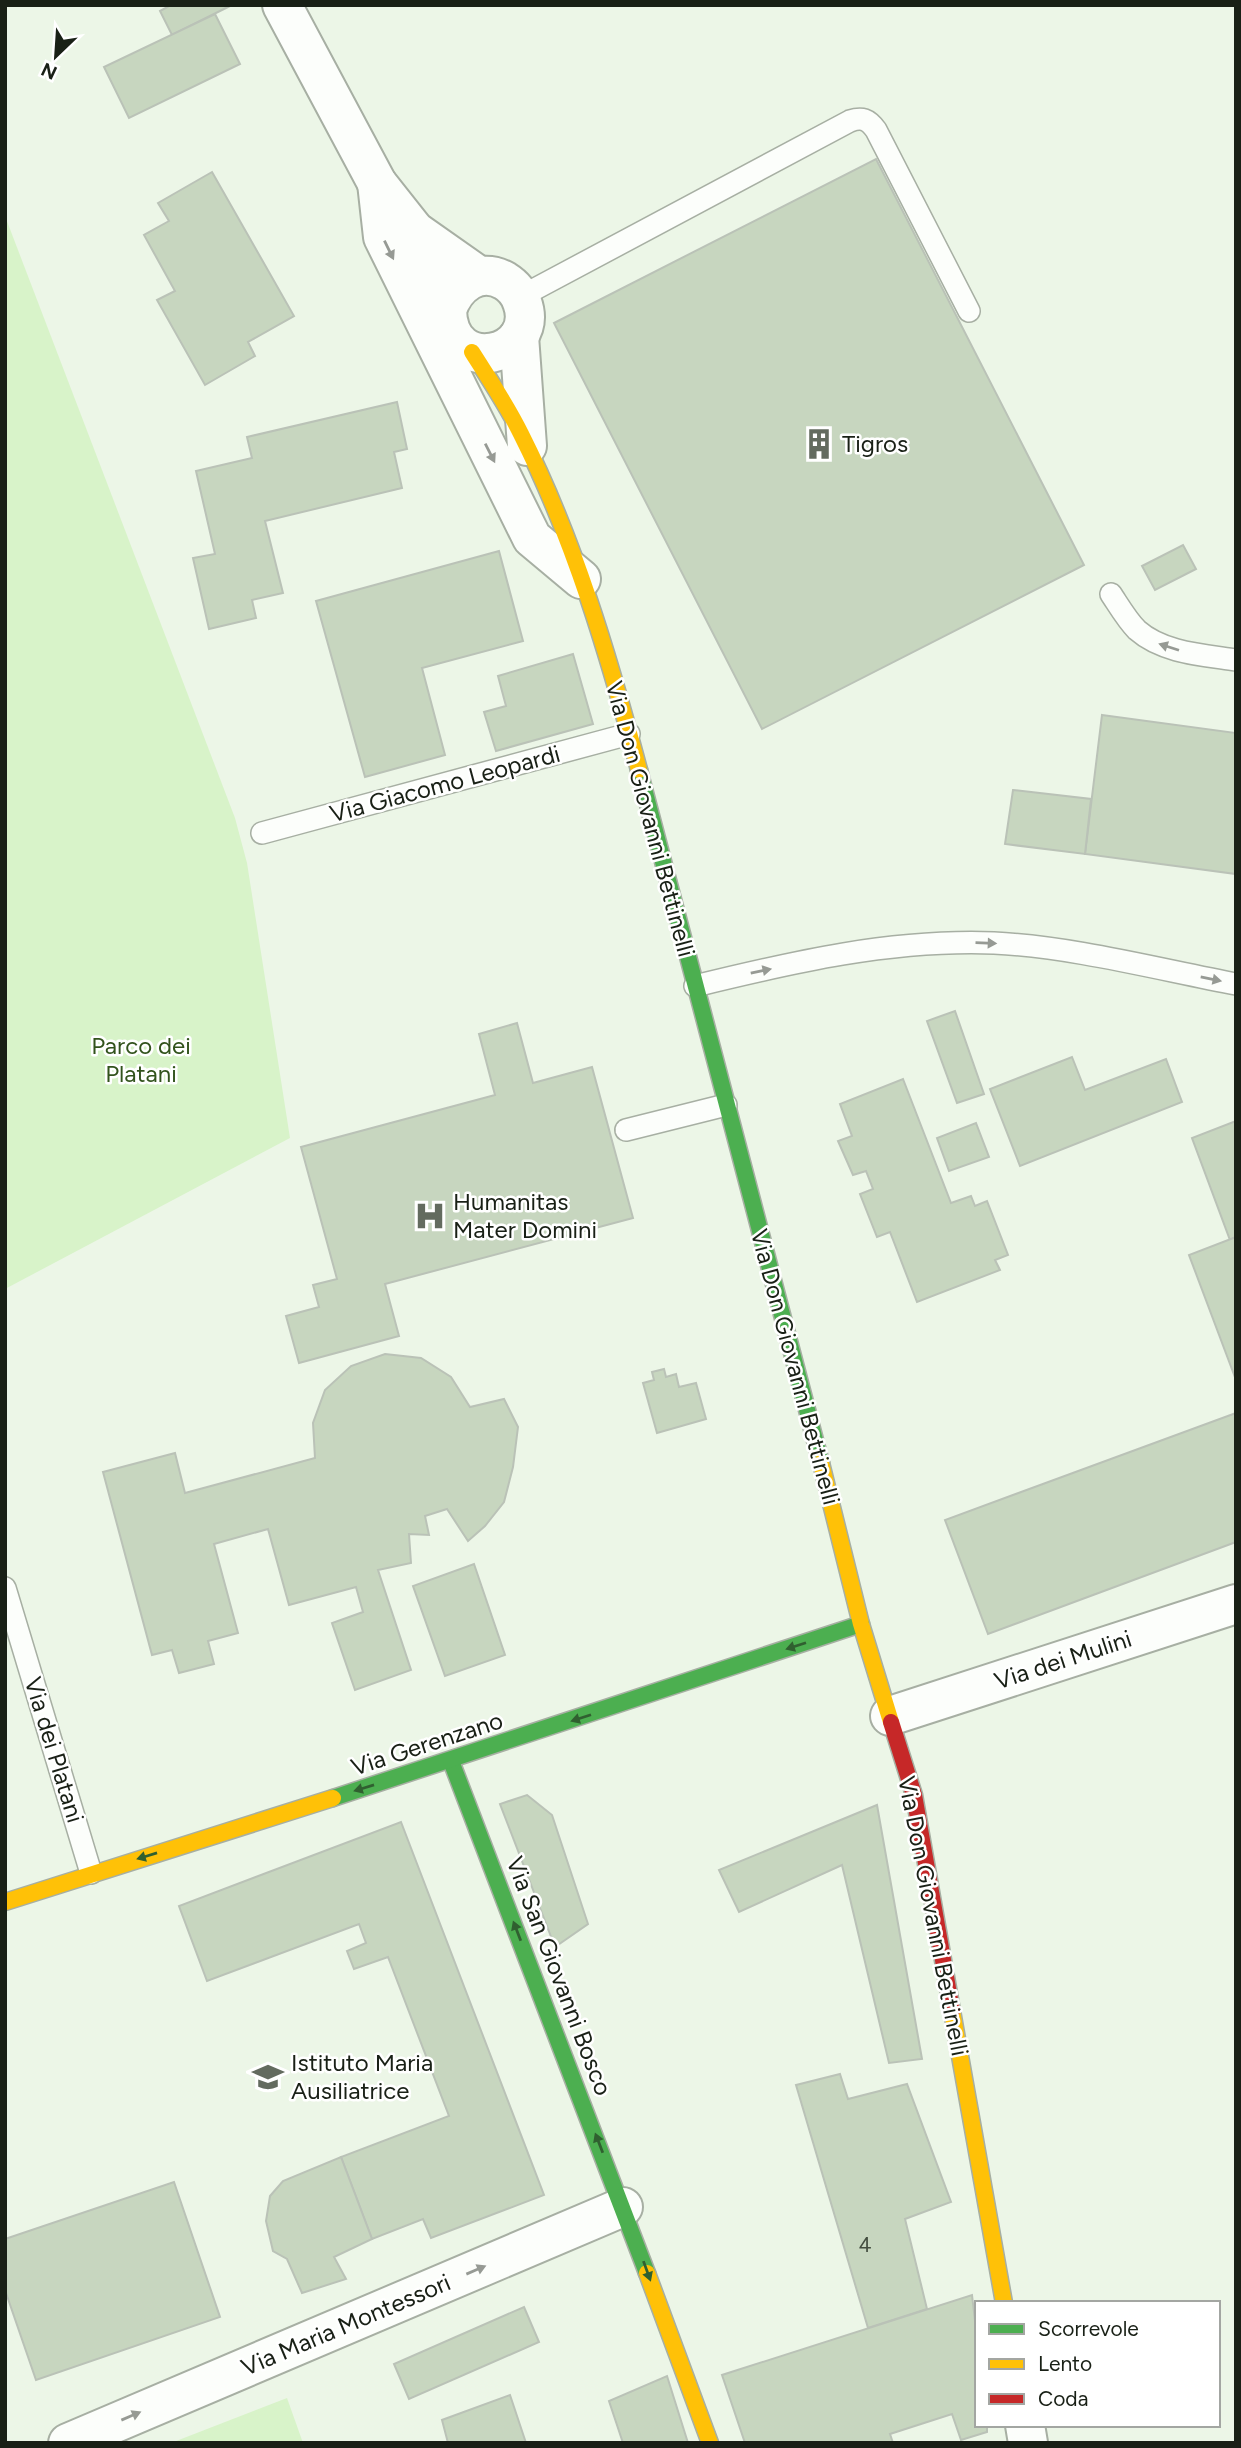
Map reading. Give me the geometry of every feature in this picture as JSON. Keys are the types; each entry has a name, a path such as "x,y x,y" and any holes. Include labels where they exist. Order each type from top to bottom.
{"street":[{"name":"Via Don Giovanni Bettinelli","path":"282,5 377,183 415,231 479,276 503,280 513,287 520,297 525,310 519,335 527,446"},
{"path":"377,183 383,237 451,335 532,538 581,579"},
{"name":"Via Don Giovanni Bettinelli","path":"415,231 451,335 527,446 581,579 602,639 844,1551 861,1624 914,1795 1004,2301"},
{"path":"451,335 450,298 467,280 479,276"},
{"path":"451,335 485,354 510,346 519,335"},
{"name":"Via dei Mulini","path":"890,1716 1236,1604"},
{"name":"Via Gerenzano","path":"5,1902 451,1761 861,1624"},
{"name":"Via San Giovanni Bosco","path":"451,1761 623,2207 710,2443"},
{"name":"Via Maria Montessori","path":"68,2443 623,2207"}],"lane":[{"path":"520,297 838,127 860,118 870,122 876,130 969,311"},
{"path":"1111,594 1134,627 1155,642 1175,650 1236,660"},
{"name":"Via Giacomo Leopardi","path":"262,833 629,734"},
{"path":"695,986 856,951 912,944 950,943 1031,947 1236,984"},
{"path":"626,1130 726,1105"},
{"name":"Via dei Platani","path":"5,1588 91,1873"}],"green space":[{"name":"Parco dei Platani","path":"5,216 235,818 247,863 290,1138 5,1289"},
{"path":"287,2398 303,2443 171,2443"}],"building":[{"path":"171,5 232,5 172,35 160,11"},
{"path":"215,14 240,64 129,118 104,67"},
{"name":"Tigros","path":"876,159 1084,565 762,729 554,323"},
{"path":"212,172 294,316 248,342 255,356 205,385 157,300 175,291 144,235 169,221 158,203"},
{"path":"397,402 407,449 394,452 402,488 265,521 283,593 252,600 256,618 209,629 193,558 215,554 196,471 252,458 247,437"},
{"path":"1183,545 1196,569 1155,590 1142,566"},
{"path":"499,551 523,641 422,668 445,755 365,777 316,601"},
{"path":"573,654 593,724 496,751 484,712 506,706 498,676"},
{"path":"1102,715 1236,733 1236,874 1085,854"},
{"path":"1013,790 1091,799 1085,854 1005,844"},
{"path":"955,1011 984,1094 957,1103 927,1021"},
{"path":"517,1023 533,1083 592,1067 633,1218 385,1284 399,1336 299,1363 286,1316 319,1307 313,1285 337,1279 301,1147 495,1095 479,1034"},
{"path":"1072,1057 1085,1090 1166,1059 1182,1102 1020,1166 990,1089"},
{"path":"903,1079 951,1203 971,1196 975,1206 987,1201 1008,1255 995,1260 1000,1270 917,1302 890,1232 877,1237 860,1194 873,1189 866,1171 853,1175 838,1141 852,1136 840,1104"},
{"path":"1236,1121 1236,1237 1230,1240 1192,1138"},
{"path":"976,1123 989,1157 949,1171 937,1138"},
{"path":"1236,1237 1236,1380 1189,1255"},
{"path":"385,1354 421,1358 451,1377 470,1407 504,1399 518,1427 513,1467 504,1502 485,1526 468,1541 447,1509 425,1516 429,1535 409,1534 411,1563 378,1570 411,1670 355,1690 332,1623 363,1612 356,1587 289,1605 268,1529 214,1544 238,1633 208,1641 214,1664 179,1673 172,1650 152,1655 103,1472 175,1453 185,1493 315,1458 313,1423 325,1390 351,1366"},
{"path":"664,1369 666,1377 676,1374 679,1387 696,1383 706,1419 657,1433 643,1383 654,1380 652,1372"},
{"path":"1236,1413 1236,1542 988,1634 945,1520"},
{"path":"474,1564 505,1655 445,1676 413,1586"},
{"path":"527,1795 552,1815 588,1924 555,1947 500,1804"},
{"path":"877,1805 922,2059 889,2063 842,1865 739,1912 719,1870"},
{"path":"401,1822 544,2195 431,2238 423,2219 372,2239 341,2157 449,2116 388,1957 354,1969 347,1951 366,1943 359,1924 207,1981 179,1906"},
{"path":"840,2074 848,2099 907,2084 951,2202 905,2219 927,2309 868,2328 796,2085"},
{"path":"341,2157 372,2239 334,2257 346,2279 302,2293 287,2259 273,2251 266,2221 270,2196 283,2181"},
{"path":"174,2182 220,2317 36,2380 5,2290 5,2239"},
{"path":"972,2295 975,2321 975,2427 987,2427 987,2432 961,2440 952,2414 890,2434 893,2443 745,2443 722,2375"},
{"path":"524,2307 539,2342 409,2399 394,2364"},
{"path":"667,2376 688,2443 623,2443 609,2401"},
{"path":"510,2395 526,2443 448,2443 442,2420"}],"traffic: fast":[{"path":"639,770 821,1463"},
{"path":"333,1798 861,1624"},
{"path":"451,1761 647,2273"}],"traffic: slow":[{"path":"472,352 516,423 558,515 589,599 639,770"},
{"path":"821,1463 861,1624 891,1722"},
{"path":"5,1902 333,1798"},
{"path":"952,2011 1004,2301"},
{"path":"647,2273 710,2443"}],"traffic: jam":[{"path":"891,1722 914,1795 952,2011"}],"place":[{"name":"Tigros","path":"819,444"},
{"name":"Humanitas Mater Domini","path":"430,1216"},
{"name":"Istituto Maria Ausiliatrice","path":"268,2077"}]}
